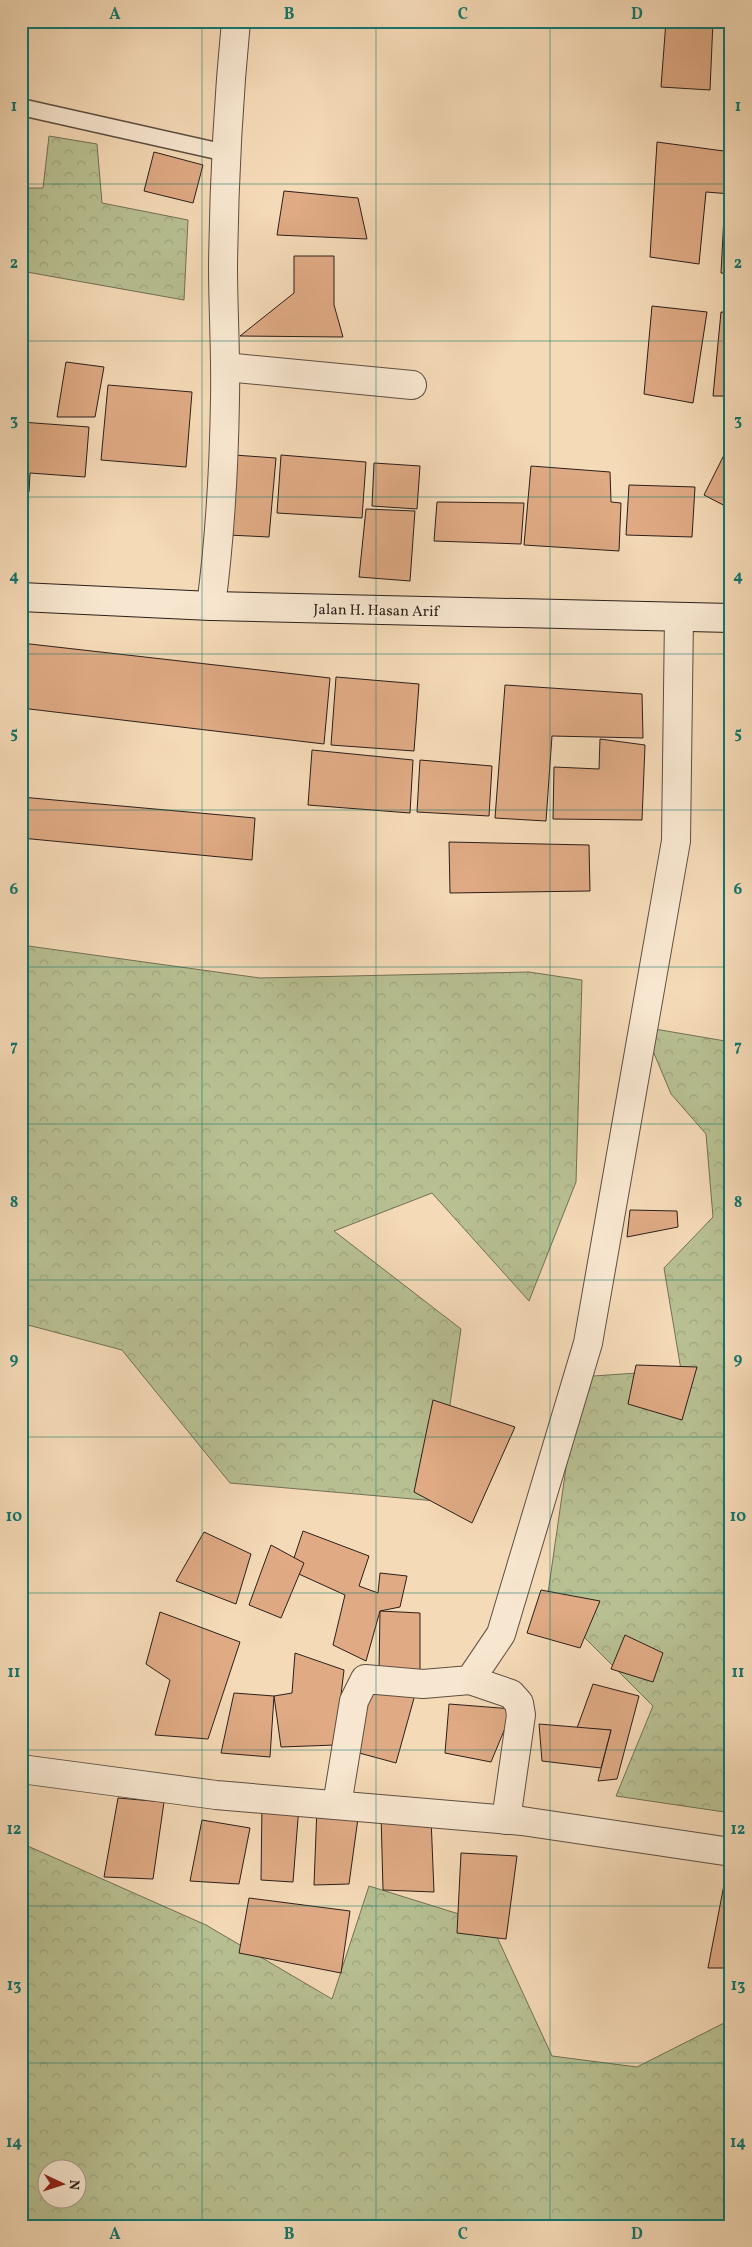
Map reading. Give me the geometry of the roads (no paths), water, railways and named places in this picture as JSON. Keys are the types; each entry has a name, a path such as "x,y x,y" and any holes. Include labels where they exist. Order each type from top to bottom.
{"street":[{"path":"211,606 220,533 225,367 223,268 226,153 236,21"},
{"path":"225,367 412,385"},
{"name":"Jalan H. Hasan Arif","path":"21,597 211,606 731,618"},
{"path":"470,1680 501,1634 588,1343 676,841 679,617"},
{"path":"336,1805 354,1701 365,1679 423,1684 470,1680 511,1694 519,1703 521,1715 506,1820"},
{"path":"21,1769 216,1795 506,1820 731,1852"}],"lane":[{"path":"21,107 226,153"}]}
